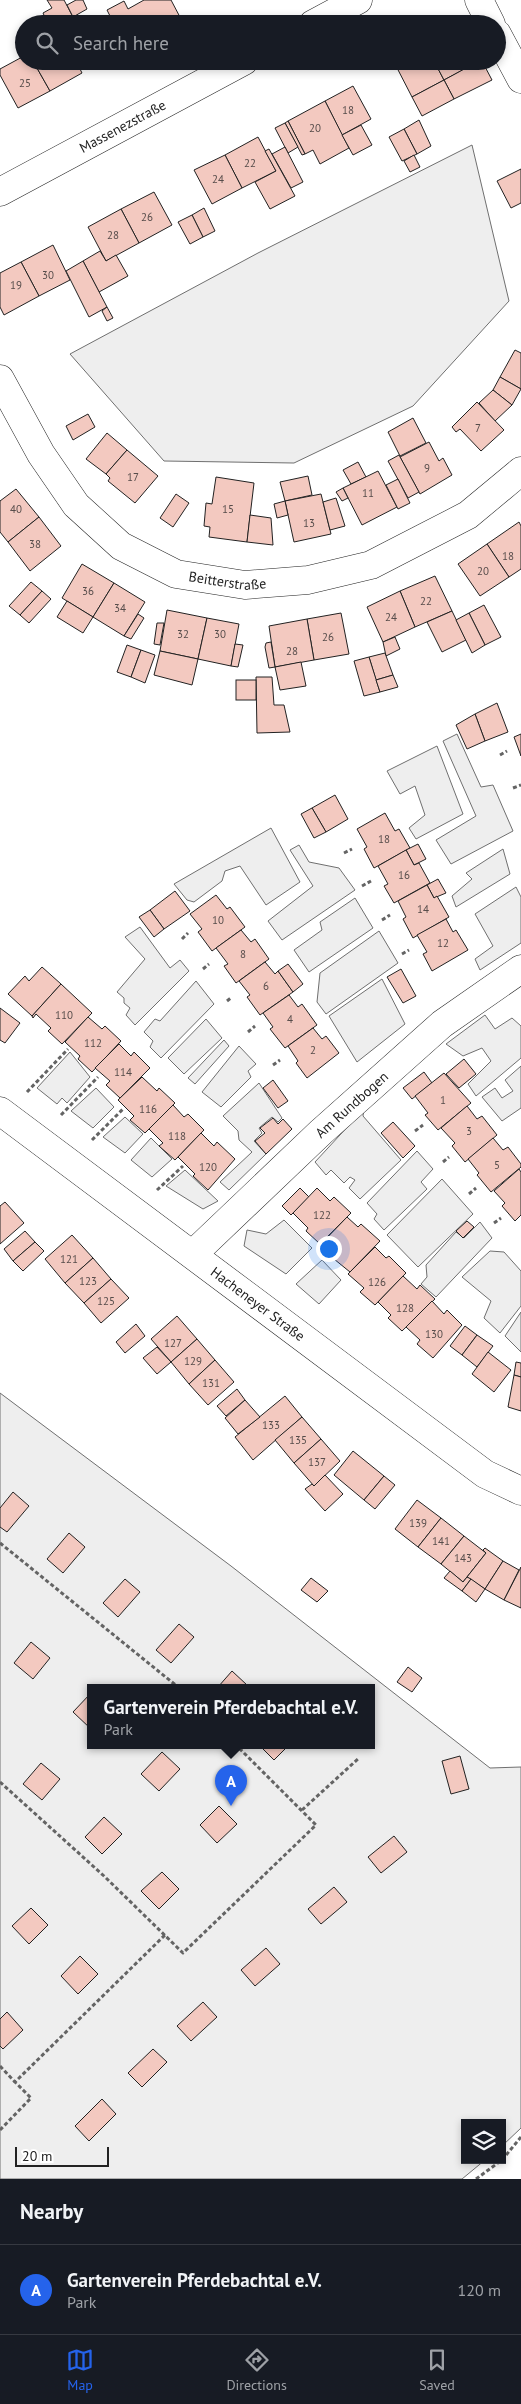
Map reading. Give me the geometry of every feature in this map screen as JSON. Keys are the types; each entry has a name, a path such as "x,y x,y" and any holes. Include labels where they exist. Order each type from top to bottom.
{"street":[{"path":"330,15 358,0"},
{"path":"479,0 487,15"},
{"path":"506,50 521,78"},
{"name":"Massenezstraße","path":"0,192 227,70"},
{"name":"Beitterstraße","path":"0,378 41,454 76,505 121,546 176,574 245,585 308,580 371,565 468,516 521,472"},
{"name":"Am Rundbogen","path":"193,1254 322,1132 442,1024 521,969"},
{"name":"Hacheneyer Straße","path":"0,1111 485,1474 521,1491"}],"path":[{"path":"500,755 507,751"},
{"path":"513,788 521,785"},
{"path":"344,854 352,849"},
{"path":"362,886 371,881"},
{"path":"382,920 390,914"},
{"path":"182,939 188,934"},
{"path":"402,954 409,950"},
{"path":"203,969 210,964"},
{"path":"227,1001 232,997"},
{"path":"248,1032 255,1026"},
{"path":"28,1092 68,1049"},
{"path":"273,1065 280,1060"},
{"path":"61,1115 98,1077"},
{"path":"92,1140 123,1109"},
{"path":"416,1131 423,1125"},
{"path":"443,1162 449,1157"},
{"path":"156,1190 183,1166"},
{"path":"469,1194 476,1188"},
{"path":"494,1223 501,1218"},
{"path":"0,1542 174,1684"},
{"path":"0,1782 104,1876 183,1953 316,1825 240,1749"},
{"path":"302,1810 359,1758"},
{"path":"15,2082 165,1935"},
{"path":"0,2066 31,2098 0,2130"},
{"path":"506,2155 521,2137"},
{"path":"476,2179 497,2164"}],"shaded area":[{"path":"472,145 509,301 413,406 294,463 164,461 70,354 258,253"},
{"path":"457,734 481,787 493,785 513,831 451,864 436,840 476,816 443,741"},
{"path":"437,746 463,814 416,839 409,828 425,815 415,786 400,794 387,771"},
{"path":"271,828 300,882 266,905 240,866 225,871 222,881 194,902 187,900 174,884"},
{"path":"299,845 309,862 339,868 355,890 282,940 268,921 313,886 290,850"},
{"path":"503,849 510,874 456,907 452,896 472,879 466,873"},
{"path":"516,887 521,897 521,943 480,970 475,959 493,946 475,914"},
{"path":"355,898 373,928 309,972 294,950 322,930 320,922"},
{"path":"140,927 170,968 180,960 189,971 135,1025 126,1015 130,1008 124,1003 124,998 117,992 145,959 125,937"},
{"path":"379,931 398,963 326,1014 317,1002 320,973"},
{"path":"382,979 405,1024 357,1062 329,1016"},
{"path":"196,981 214,1004 161,1058 150,1047 153,1041 144,1032 155,1019 160,1021"},
{"path":"485,1015 495,1029 512,1018 521,1026 521,1058 476,1096 468,1084 491,1061 482,1048 463,1056 446,1044"},
{"path":"206,1019 222,1038 184,1074 168,1058"},
{"path":"224,1040 229,1046 195,1084 188,1078"},
{"path":"239,1046 256,1064 248,1071 251,1077 221,1107 202,1092"},
{"path":"70,1052 90,1077 67,1103 62,1098 57,1104 37,1088"},
{"path":"521,1066 521,1108 502,1121 482,1097 495,1088 502,1098 513,1091 505,1080"},
{"path":"259,1083 282,1118 278,1122 272,1117 259,1128 262,1133 254,1141 266,1154 229,1190 220,1182 252,1152 239,1140 238,1131 223,1116"},
{"path":"96,1088 114,1107 93,1128 71,1111"},
{"path":"364,1109 363,1116 401,1160 360,1199 349,1188 355,1180 350,1177 344,1183 331,1170 326,1175 315,1162"},
{"path":"125,1117 143,1134 125,1153 103,1137"},
{"path":"151,1138 172,1159 152,1177 131,1160"},
{"path":"417,1151 433,1169 421,1182 427,1189 384,1230 374,1219 377,1214 367,1203"},
{"path":"185,1170 218,1201 203,1209 166,1186"},
{"path":"442,1179 473,1214 418,1267 387,1235"},
{"path":"284,1220 312,1248 286,1274 244,1246 247,1230 266,1234"},
{"path":"480,1222 492,1238 436,1297 421,1284 427,1277 426,1265 456,1232 464,1238"},
{"path":"490,1251 504,1252 521,1271 521,1306 500,1333 484,1318 491,1301 462,1277"},
{"path":"322,1260 341,1280 319,1304 296,1284"},
{"path":"521,1312 521,1352 505,1336"},
{"path":"0,1393 231,1566 490,1768 521,1767 521,2128 506,2142 506,2119 461,2119 461,2164 480,2164 462,2179 0,2179"}],"building":[{"path":"47,0 64,0 72,15 44,15 43,13 52,8"},
{"path":"76,0 83,0 87,9 76,15 72,15 67,5"},
{"path":"144,0 171,0 179,15 110,15 107,10 124,1 128,9"},
{"path":"15,61 15,70 38,70 50,91 18,108 0,75 0,69"},
{"path":"38,70 80,70 82,73 50,91"},
{"path":"398,70 439,70 444,80 412,97"},
{"path":"439,70 463,70 444,80"},
{"path":"462,70 487,70 492,80 454,99 444,80"},
{"path":"444,80 454,99 422,116 412,97"},
{"path":"353,86 371,119 342,135 325,101"},
{"path":"325,101 349,148 320,164 313,150 305,154 288,121"},
{"path":"419,120 431,146 417,154 404,129"},
{"path":"288,121 305,154 302,155 285,123"},
{"path":"285,123 298,147 288,153 275,128"},
{"path":"361,125 372,145 353,155 342,135"},
{"path":"404,129 417,154 402,161 389,137"},
{"path":"258,137 276,171 242,188 225,155"},
{"path":"285,147 303,182 291,188 272,154"},
{"path":"269,149 295,196 270,209 255,182 276,171 265,151"},
{"path":"225,155 242,188 212,204 194,170"},
{"path":"414,155 420,167 410,172 404,161"},
{"path":"521,169 521,203 511,208 497,181"},
{"path":"154,192 172,225 139,243 121,209"},
{"path":"204,208 215,231 203,237 192,215"},
{"path":"121,209 139,243 106,261 88,227"},
{"path":"192,215 203,237 190,244 178,222"},
{"path":"53,245 70,280 39,296 21,262"},
{"path":"100,251 106,261 116,255 128,276 99,292 83,261"},
{"path":"83,261 107,307 89,317 66,271"},
{"path":"21,262 39,296 4,315 0,307 0,273"},
{"path":"107,307 113,318 107,321 102,311"},
{"path":"515,350 521,353 521,389 500,377"},
{"path":"500,377 521,389 512,405 493,390"},
{"path":"493,390 512,405 495,421 479,403"},
{"path":"477,402 504,430 481,451 460,429 456,432 452,427"},
{"path":"88,414 95,427 73,440 66,426"},
{"path":"413,418 426,443 400,456 388,432"},
{"path":"107,433 127,450 106,474 86,459"},
{"path":"429,442 439,461 443,458 452,475 420,494 400,457"},
{"path":"127,450 158,476 135,503 108,481 110,478 106,474"},
{"path":"399,455 419,492 408,498 388,461"},
{"path":"358,462 366,477 351,484 343,470"},
{"path":"378,471 397,507 362,525 343,488"},
{"path":"308,476 312,495 285,501 280,482"},
{"path":"216,477 254,483 247,542 209,537 210,527 204,526 206,503 212,504"},
{"path":"398,479 410,503 398,509 386,485"},
{"path":"343,488 348,498 342,501 336,492"},
{"path":"16,489 39,517 8,542 0,532 0,501"},
{"path":"176,494 189,503 173,527 160,518"},
{"path":"321,494 331,534 294,542 285,501"},
{"path":"336,498 345,526 330,530 323,502"},
{"path":"285,501 288,515 277,518 274,504"},
{"path":"250,515 271,518 273,545 247,542"},
{"path":"39,517 61,546 30,571 8,542"},
{"path":"519,522 521,526 521,569 509,577 487,544"},
{"path":"487,544 509,577 480,596 458,564"},
{"path":"82,564 114,583 93,617 62,598"},
{"path":"435,576 452,611 415,627 400,591"},
{"path":"31,582 42,591 20,615 9,606"},
{"path":"114,583 145,602 124,636 93,617"},
{"path":"42,591 51,599 29,623 20,615"},
{"path":"400,591 415,627 383,642 367,607"},
{"path":"67,601 93,617 83,633 57,617"},
{"path":"484,605 501,637 485,645 469,613"},
{"path":"167,610 207,618 198,659 160,651"},
{"path":"452,611 466,640 442,652 427,622"},
{"path":"341,613 349,654 314,660 307,619"},
{"path":"469,613 485,645 472,653 456,620"},
{"path":"138,614 144,618 131,639 124,636"},
{"path":"207,618 239,624 231,666 198,659"},
{"path":"307,619 314,660 275,667 269,626"},
{"path":"157,623 164,623 160,645 154,644"},
{"path":"395,637 400,649 386,656 383,642"},
{"path":"271,642 275,667 269,668 265,647 266,643"},
{"path":"235,644 243,645 238,667 231,666"},
{"path":"127,645 141,650 131,677 117,672"},
{"path":"141,650 155,655 145,683 131,677"},
{"path":"160,651 198,659 192,685 154,675"},
{"path":"385,653 393,675 376,680 369,657"},
{"path":"369,657 380,692 364,696 354,661"},
{"path":"301,662 306,686 280,690 275,667"},
{"path":"393,675 398,687 380,692 376,680"},
{"path":"256,677 272,677 274,705 284,705 290,732 257,733"},
{"path":"236,680 256,680 256,700 236,700"},
{"path":"497,703 508,732 485,741 475,714"},
{"path":"475,714 485,741 467,749 456,725"},
{"path":"521,734 521,756 514,737"},
{"path":"335,795 348,819 326,832 312,808"},
{"path":"312,808 326,832 314,838 301,814"},
{"path":"385,813 395,831 399,829 410,848 374,868 364,849 367,847 357,829"},
{"path":"418,844 426,859 414,865 406,850"},
{"path":"406,850 414,865 419,863 430,883 394,903 384,886 388,884 378,866"},
{"path":"438,879 446,893 434,898 427,885"},
{"path":"427,885 434,898 437,896 449,917 413,938 403,919 406,917 398,901"},
{"path":"175,891 190,911 164,929 150,910"},
{"path":"216,895 227,909 230,907 245,927 212,951 198,932 202,929 190,914"},
{"path":"150,910 164,929 154,937 139,917"},
{"path":"446,919 453,932 456,930 468,950 432,971 423,954 427,952 417,935"},
{"path":"241,930 251,942 255,939 269,959 236,983 224,966 228,964 216,948"},
{"path":"265,962 275,974 278,971 293,992 260,1015 247,997 250,995 239,981"},
{"path":"288,964 303,984 293,992 278,971"},
{"path":"42,967 61,984 32,1016 8,994 25,976 29,981"},
{"path":"401,969 416,996 403,1003 387,977"},
{"path":"61,984 92,1013 62,1044 48,1031 51,1028 36,1014 33,1018 32,1016"},
{"path":"289,995 298,1007 302,1004 317,1025 285,1048 270,1029 273,1027 263,1013"},
{"path":"0,1008 20,1023 5,1043 0,1040"},
{"path":"88,1017 102,1029 105,1026 121,1041 92,1072 78,1059 80,1056 65,1042"},
{"path":"313,1028 322,1039 326,1036 339,1053 307,1078 296,1063 298,1061 288,1046"},
{"path":"119,1044 131,1056 134,1052 150,1068 120,1098 106,1085 110,1081 95,1068"},
{"path":"464,1059 476,1074 459,1088 446,1074"},
{"path":"424,1072 432,1083 412,1099 403,1088"},
{"path":"444,1073 471,1103 438,1130 425,1115 428,1113 415,1096"},
{"path":"142,1077 157,1091 159,1088 175,1103 145,1133 130,1120 134,1116 118,1100"},
{"path":"273,1080 288,1101 278,1108 263,1088"},
{"path":"173,1105 184,1117 188,1114 204,1130 175,1160 159,1146 163,1143 149,1129"},
{"path":"467,1106 477,1119 482,1116 497,1135 465,1162 452,1146 455,1143 441,1128"},
{"path":"273,1118 278,1124 283,1119 292,1129 266,1154 255,1141 265,1133 260,1128"},
{"path":"393,1122 415,1146 403,1158 381,1133"},
{"path":"201,1133 214,1146 217,1142 235,1159 208,1190 193,1176 195,1174 178,1157"},
{"path":"493,1138 503,1150 508,1147 521,1164 521,1167 491,1192 477,1175 479,1173 468,1159"},
{"path":"519,1169 521,1172 521,1215 515,1221 502,1206 505,1203 494,1191"},
{"path":"300,1188 309,1197 291,1215 282,1206"},
{"path":"317,1188 330,1201 334,1197 351,1213 320,1244 306,1231 308,1228 293,1213"},
{"path":"5,1202 24,1223 0,1244 0,1206"},
{"path":"347,1217 358,1227 361,1224 380,1241 350,1272 334,1259 337,1256 323,1242"},
{"path":"467,1221 474,1227 463,1238 456,1231"},
{"path":"25,1231 35,1242 13,1261 4,1249"},
{"path":"72,1235 93,1258 65,1283 45,1259"},
{"path":"35,1242 44,1251 23,1271 13,1261"},
{"path":"375,1247 386,1258 389,1256 406,1273 375,1305 360,1292 364,1288 348,1274"},
{"path":"93,1258 111,1279 84,1303 65,1283"},
{"path":"403,1276 417,1289 420,1285 435,1299 402,1331 388,1318 391,1315 378,1302"},
{"path":"111,1279 129,1298 101,1323 84,1303"},
{"path":"432,1301 444,1314 447,1310 462,1325 433,1358 417,1344 420,1340 406,1327"},
{"path":"177,1316 197,1339 171,1362 151,1339"},
{"path":"136,1324 145,1336 125,1353 116,1342"},
{"path":"465,1326 477,1335 462,1355 450,1346"},
{"path":"477,1335 493,1346 477,1367 462,1355"},
{"path":"197,1339 215,1360 189,1384 171,1362"},
{"path":"157,1347 171,1362 157,1374 143,1358"},
{"path":"488,1352 511,1370 494,1392 472,1374"},
{"path":"215,1360 234,1382 208,1405 189,1384"},
{"path":"516,1362 521,1363 521,1377 514,1375"},
{"path":"514,1375 521,1377 521,1411 508,1407"},
{"path":"237,1389 245,1400 226,1416 217,1406"},
{"path":"285,1396 302,1417 253,1460 235,1437"},
{"path":"245,1400 260,1417 238,1434 225,1418"},
{"path":"302,1417 321,1439 294,1463 275,1440"},
{"path":"321,1439 340,1461 314,1486 294,1463"},
{"path":"353,1451 384,1476 364,1500 334,1475"},
{"path":"325,1475 343,1494 325,1511 305,1489 312,1484 314,1486"},
{"path":"384,1476 395,1485 375,1509 364,1500"},
{"path":"13,1492 29,1506 7,1532 0,1527 0,1508"},
{"path":"417,1500 441,1518 418,1547 395,1529"},
{"path":"441,1518 464,1536 441,1564 418,1547"},
{"path":"69,1533 85,1547 63,1573 47,1559"},
{"path":"464,1536 486,1553 463,1582 441,1564"},
{"path":"485,1548 503,1561 485,1589 467,1577 486,1553 483,1550"},
{"path":"503,1561 519,1570 504,1600 485,1589"},
{"path":"521,1567 521,1608 504,1600"},
{"path":"450,1571 463,1582 467,1577 471,1579 462,1591 444,1578"},
{"path":"311,1578 328,1591 317,1602 301,1590"},
{"path":"125,1579 140,1592 118,1617 103,1603"},
{"path":"471,1579 485,1589 476,1602 462,1591"},
{"path":"179,1624 194,1637 171,1663 156,1650"},
{"path":"31,1642 50,1658 33,1679 14,1663"},
{"path":"408,1667 422,1678 412,1692 397,1682"},
{"path":"232,1671 246,1684 221,1684"},
{"path":"87,1697 87,1725 73,1712"},
{"path":"263,1749 285,1749 274,1760"},
{"path":"162,1752 180,1769 159,1791 141,1774"},
{"path":"460,1756 469,1789 451,1794 442,1761"},
{"path":"41,1763 60,1779 42,1800 23,1784"},
{"path":"219,1806 237,1824 217,1843 200,1825"},
{"path":"104,1817 122,1834 102,1854 85,1837"},
{"path":"394,1836 407,1852 381,1873 368,1857"},
{"path":"162,1872 179,1889 159,1909 141,1891"},
{"path":"334,1887 347,1902 321,1924 308,1909"},
{"path":"31,1908 48,1925 29,1944 12,1926"},
{"path":"266,1948 280,1964 255,1986 241,1970"},
{"path":"80,1956 98,1974 78,1994 61,1976"},
{"path":"203,2002 217,2017 191,2041 177,2026"},
{"path":"7,2012 23,2030 3,2049 0,2046 0,2019"},
{"path":"153,2049 167,2062 142,2087 128,2073"},
{"path":"102,2099 116,2114 89,2141 75,2126"}],"place":[{"name":"Gartenverein Pferdebachtal e.V.","path":"231,1806"}]}
